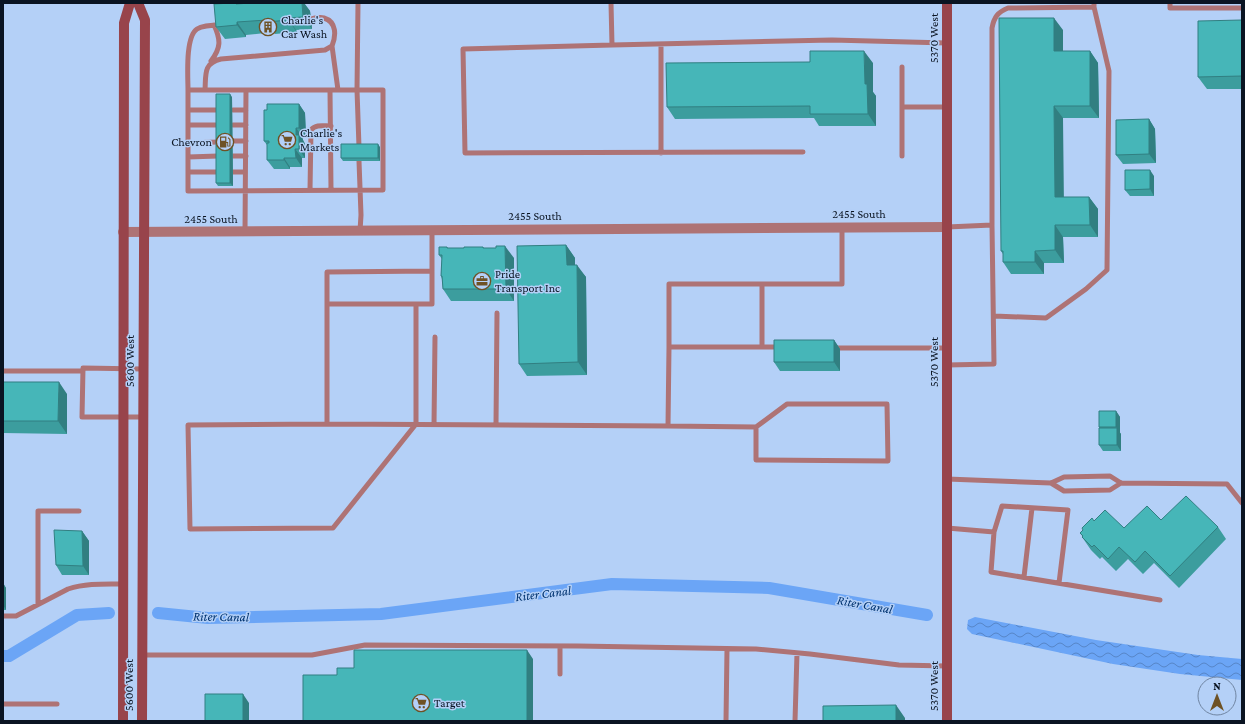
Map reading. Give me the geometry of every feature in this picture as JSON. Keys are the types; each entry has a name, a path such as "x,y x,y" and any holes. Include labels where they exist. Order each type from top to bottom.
{"main road":[{"name":"5600 West","path":"123,721 124,23 130,3"},
{"name":"5600 West","path":"138,3 145,20 142,721"},
{"name":"5370 West","path":"947,3 947,721"}],"street":[{"name":"2455 South","path":"123,232 947,227"}],"lane":[{"path":"358,3 357,90 359,147"},
{"path":"611,3 612,45"},
{"path":"1170,3 1170,8 1242,8"},
{"path":"947,365 994,364 992,28 995,16 1002,10 1008,8 1094,5 1108,71 1108,270 1086,289 1046,318 994,316"},
{"path":"311,19 326,19 331,22 335,28 336,34 332,46 338,90"},
{"path":"188,90 383,90 383,190 188,191 188,90 189,43 196,29 204,26 224,24"},
{"path":"206,90 207,69 219,46 219,35 214,25"},
{"path":"803,152 465,153 463,49 832,40 947,43"},
{"path":"661,44 661,153"},
{"path":"210,64 214,60 325,50 332,46"},
{"path":"902,67 902,156"},
{"path":"245,232 246,90"},
{"path":"330,90 331,190"},
{"path":"902,107 947,107"},
{"path":"188,110 218,110"},
{"path":"232,110 246,110"},
{"path":"188,125 218,125"},
{"path":"232,125 246,125"},
{"path":"310,190 311,130 318,126 331,126"},
{"path":"188,143 218,142"},
{"path":"232,142 246,142"},
{"path":"188,157 218,156"},
{"path":"232,156 246,156"},
{"path":"359,161 361,215 360,231"},
{"path":"188,172 218,172"},
{"path":"232,172 245,172"},
{"path":"947,227 992,225"},
{"path":"668,426 669,284 842,284 842,228"},
{"path":"327,304 432,304 432,230"},
{"path":"327,424 327,272 432,271"},
{"path":"762,284 762,347"},
{"path":"416,304 416,424 333,528 190,529 188,424 327,424 416,424 434,424 756,427 786,404 887,404 888,460 756,460 756,427"},
{"path":"496,425 497,313"},
{"path":"434,424 435,337"},
{"path":"669,347 785,347"},
{"path":"831,348 947,348"},
{"path":"143,368 83,368 82,417 143,417"},
{"path":"3,371 83,371"},
{"path":"947,479 1051,483 1064,477 1110,476 1120,482 1226,484 1242,503"},
{"path":"1051,483 1064,491 1110,490 1120,482"},
{"path":"1059,583 1068,510 1002,506 994,532 991,572 1160,600"},
{"path":"1024,577 1032,508"},
{"path":"38,604 38,511 79,511"},
{"path":"947,528 994,532"},
{"path":"3,616 16,616 68,589 77,586 92,584 123,584"},
{"path":"142,654 312,655 365,645 560,646 756,649 899,665 947,666"},
{"path":"560,646 560,674"},
{"path":"726,721 727,649"},
{"path":"795,721 796,653"},
{"path":"3,704 57,704"}],"water":[{"path":"975,617 1096,640 1198,655 1242,659 1242,680 1237,680 1237,676 1201,676 1180,674 1113,664 972,634 967,629 968,620"}],"building":[{"path":"302,3 303,17 267,22 267,20 237,22 237,25 216,27 214,4"},
{"path":"999,18 1054,18 1054,51 1090,51 1090,106 1054,106 1055,197 1089,197 1090,225 1055,225 1055,250 1035,251 1035,262 1003,262 1003,251 1001,251"},
{"path":"1242,20 1242,76 1198,77 1198,21"},
{"path":"810,51 864,51 868,114 810,114 810,106 667,107 666,63 810,62"},
{"name":"Chevron","path":"216,94 230,94 230,183 216,183"},
{"name":"Charlie's Markets","path":"267,104 299,104 299,128 296,128 296,135 299,135 299,149 295,149 296,158 267,160 267,143 269,143 269,141 264,141 264,110 267,110"},
{"path":"1149,119 1149,154 1116,155 1116,120"},
{"path":"341,144 378,144 378,158 341,158"},
{"path":"1125,170 1150,170 1150,189 1125,190"},
{"path":"566,245 567,265 577,265 578,362 519,364 517,246"},
{"path":"496,246 505,246 506,289 443,289 441,276 442,255 439,255 439,247 496,248"},
{"path":"774,340 834,340 834,362 774,362"},
{"path":"3,382 59,382 58,421 3,421"},
{"path":"1099,411 1116,411 1116,427 1099,427"},
{"path":"1099,428 1117,428 1117,445 1099,445"},
{"path":"1186,496 1218,527 1170,576 1145,551 1135,562 1119,547 1108,559 1094,545 1092,547 1080,533 1083,530 1082,528 1092,518 1094,521 1105,510 1124,528 1147,506 1161,520"},
{"path":"54,530 82,531 83,566 56,565"},
{"name":"Target","path":"354,650 527,650 527,721 303,721 303,675 337,675 337,668 354,668"},
{"path":"205,694 243,694 243,721 205,721"},
{"path":"896,705 896,721 823,721 823,706"}],"waterway":[{"name":"Riter Canal","path":"158,613 208,618 381,614 612,584 769,588 927,615"},
{"name":"Riter Canal","path":"3,656 9,656 77,615 109,613"}],"place":[{"name":"Charlie's Car Wash","path":"268,27"},
{"name":"Charlie's Markets","path":"287,140"},
{"name":"Chevron","path":"225,142"},
{"name":"Pride Transport Inc","path":"482,281"},
{"name":"Target","path":"421,703"}]}
